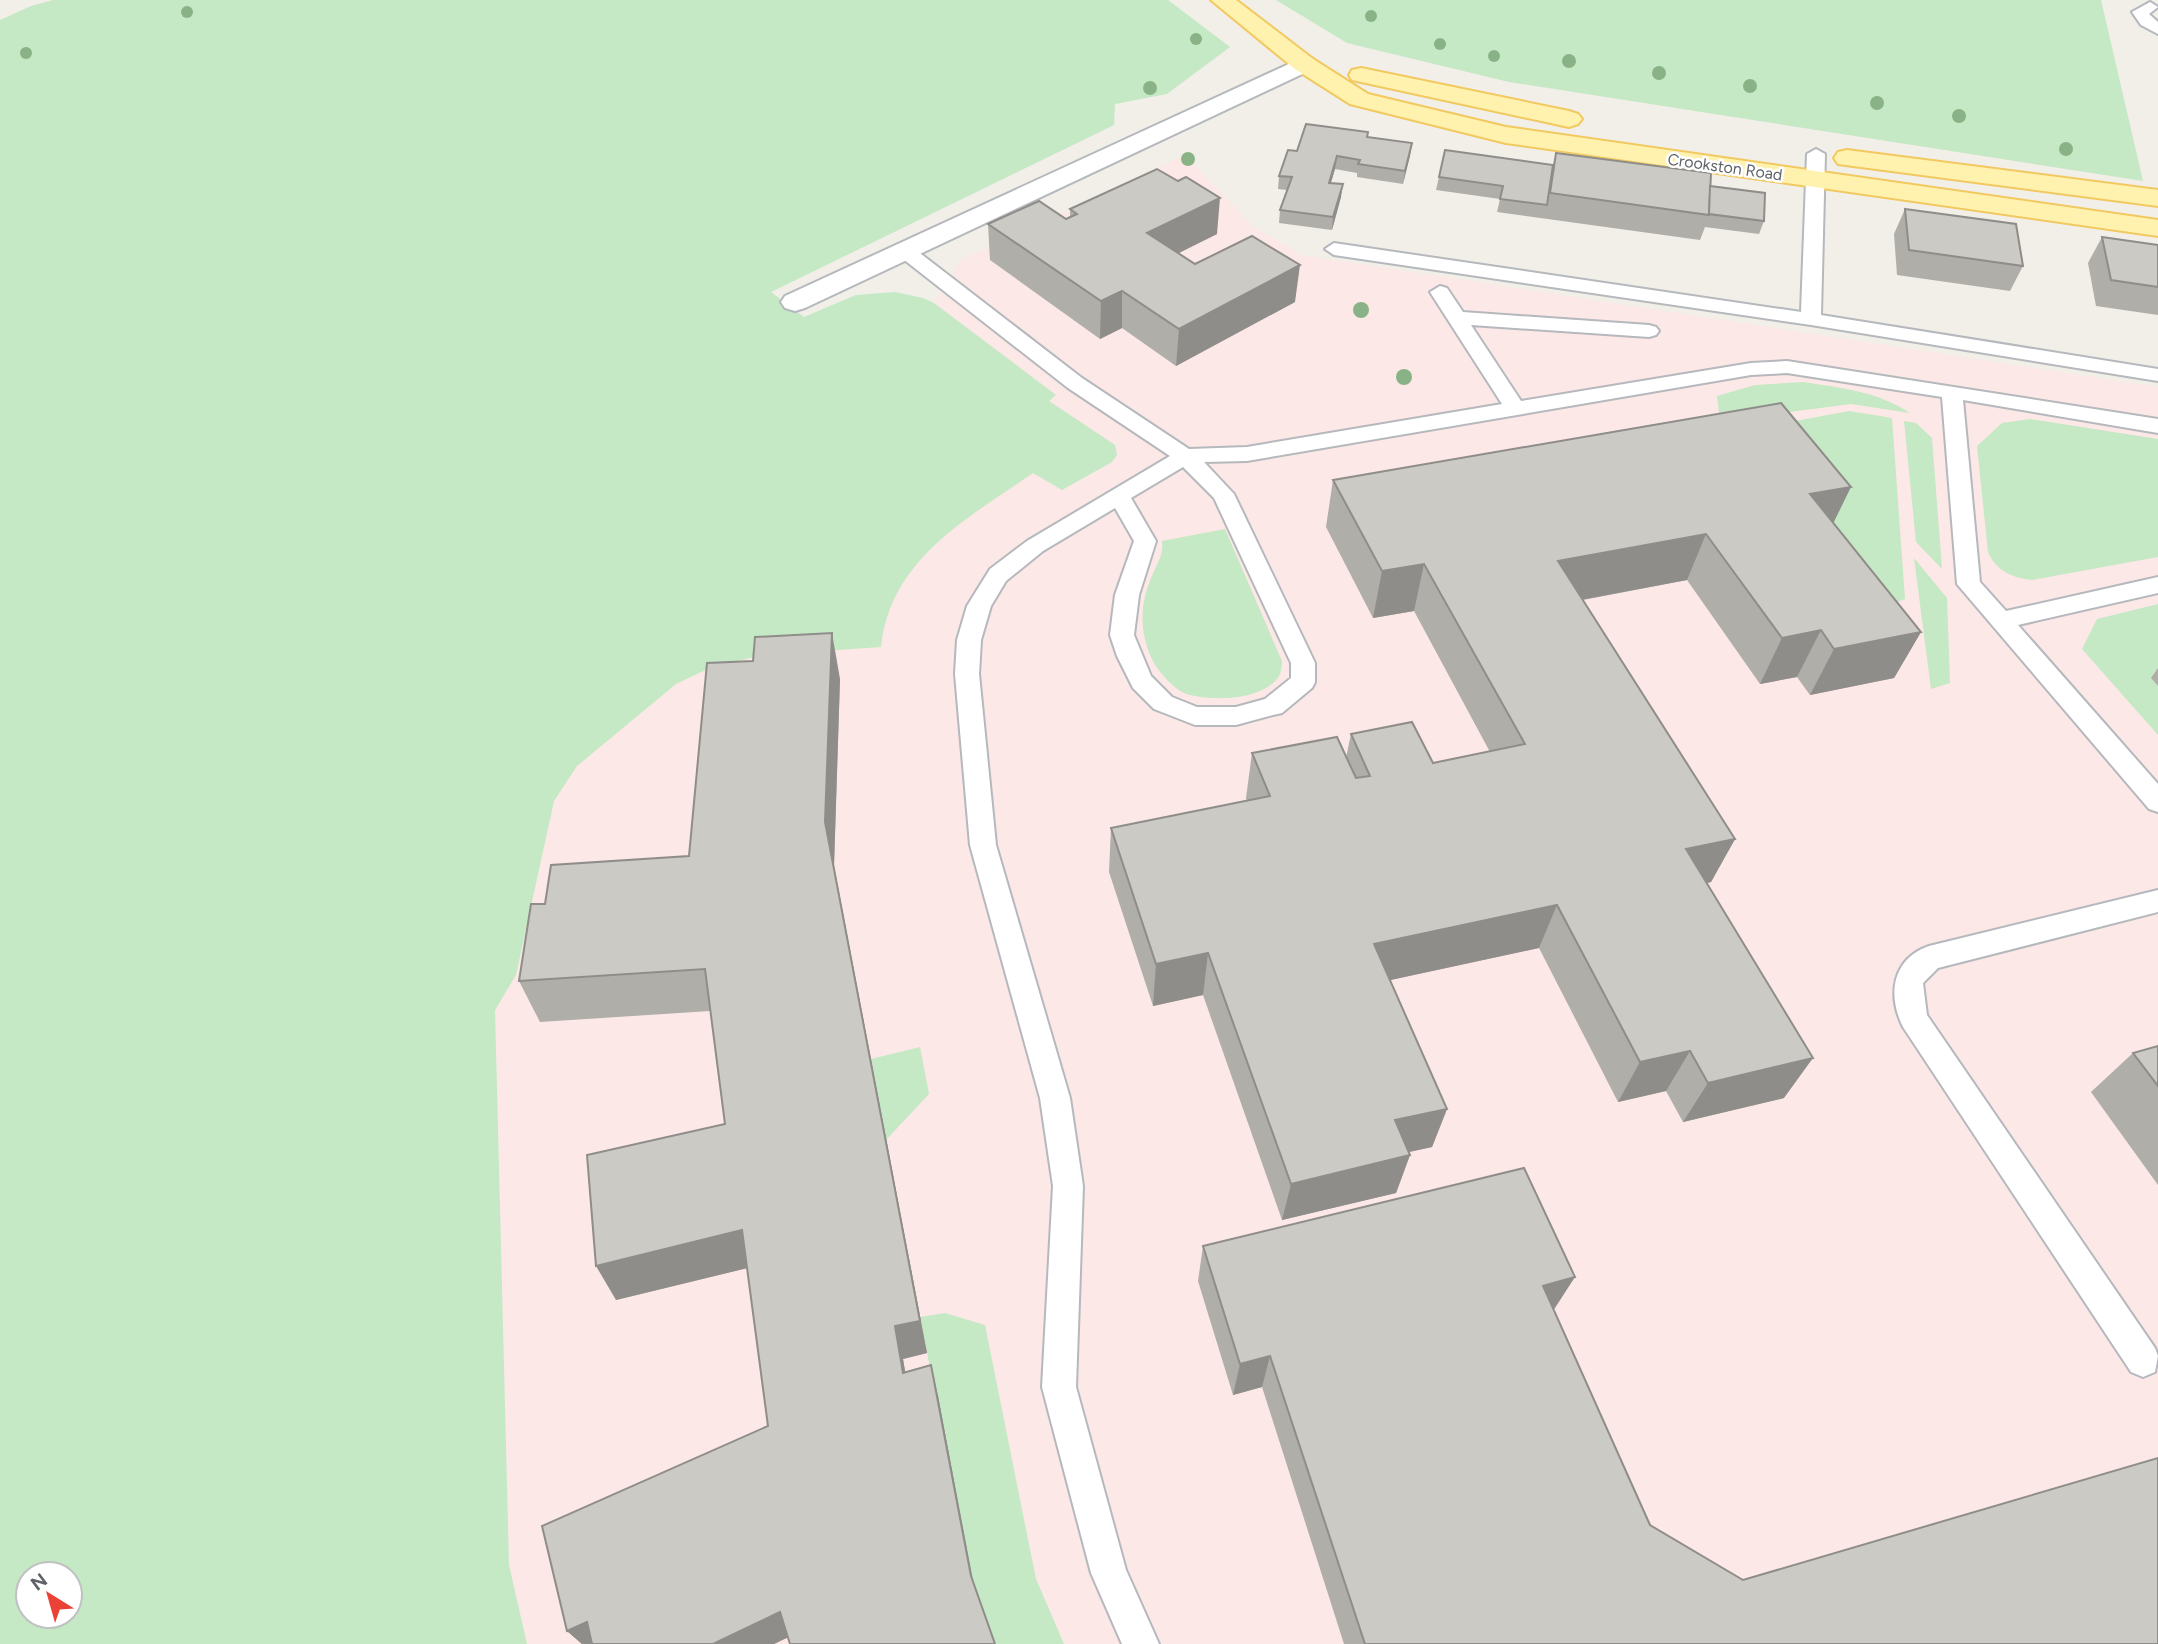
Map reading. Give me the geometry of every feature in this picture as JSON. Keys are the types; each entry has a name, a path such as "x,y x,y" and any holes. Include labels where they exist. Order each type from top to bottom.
{"main road":[{"name":"Crookston Road","path":"1222,0 1304,64 1359,99 1506,135 1815,167 2158,198"},
{"name":"Crookston Road","path":"1304,64 1588,122"},
{"name":"Crookston Road","path":"1615,126 1682,136"},
{"name":"Crookston Road","path":"1789,150 1815,167 2158,229"}],"street":[{"path":"794,302 1304,64"}],"lane":[{"path":"2150,7 2140,12 2147,22 2158,29"},
{"path":"1811,319 1815,167"},
{"path":"1334,249 1811,319 2158,375"},
{"path":"905,251 1075,383 1185,456 1223,494 1303,663 1303,682 1273,706 1236,716 1195,716 1163,703 1142,682 1122,635 1127,595 1145,541 1119,497"},
{"path":"1440,292 1516,410"},
{"path":"1457,317 1649,331"},
{"path":"1141,1644 1110,1573 1059,1387 1068,1186 1055,1098 983,845 967,674 969,640 979,606 998,575 1035,546 1185,456 1247,453 1751,369 1787,367 2158,426"},
{"path":"1952,393 1969,584 2158,802"},
{"path":"2001,621 2158,585"},
{"path":"2143,1360 1913,1018 1908,979 1930,958 2158,901"}],"shaded area":[{"path":"1185,155 1253,226 1302,255 2158,387 2158,1644 527,1644 509,1565 490,803 1055,395 934,303 961,260"}],"green space":[{"path":"53,0 1168,0 1230,47 1167,94 1115,104 1114,125 771,292 804,317 856,295 895,292 934,303 1056,395 1049,401 1115,445 1117,455 1112,462 1062,490 1033,473 958,525 916,565 899,589 887,616 881,647 763,655 712,667 676,684 577,766 554,801 516,975 495,1010 509,1565 527,1644 0,1644 0,20 31,6"},
{"path":"1276,0 2101,0 2143,181 1509,82 1347,43"},
{"path":"1803,382 1871,395 1910,413 1851,404 1720,421 1717,396 1755,385"},
{"path":"1849,411 1892,418 1905,599 1895,603 1841,598 1769,426"},
{"path":"2030,419 2158,439 2158,557 2032,580 2000,569 1988,552 1977,446 2002,423"},
{"path":"1904,421 1916,423 1932,438 1942,569 1916,542"},
{"path":"1225,529 1282,661 1279,676 1261,690 1249,695 1207,698 1184,693 1163,676 1149,652 1143,630 1143,609 1148,587 1161,555 1162,541"},
{"path":"1914,558 1947,598 1950,683 1931,689"},
{"path":"2158,604 2158,676 2151,678 2158,686 2158,735 2082,649 2097,619"},
{"path":"920,1047 929,1094 886,1140 871,1059"},
{"path":"945,1313 985,1325 1036,1579 1064,1644 992,1644 976,1599 920,1317"}],"building":[{"path":"1306,124 1368,132 1367,137 1412,143 1405,171 1358,164 1360,160 1337,156 1329,183 1343,184 1333,217 1280,210 1292,177 1279,176 1288,150 1297,151"},
{"path":"1445,150 1553,165 1547,205 1500,199 1503,186 1439,177"},
{"path":"1556,153 1711,173 1709,215 1550,193"},
{"path":"1157,169 1178,181 1186,177 1220,198 1147,233 1195,264 1252,236 1300,265 1179,329 1122,291 1101,301 988,224 1039,201 1066,219 1077,214 1070,209"},
{"path":"1710,186 1765,193 1764,221 1709,214"},
{"path":"1905,209 2016,224 2023,266 1909,250"},
{"path":"2102,237 2158,245 2158,287 2111,280"},
{"path":"1781,403 1851,487 1810,494 1921,632 1834,649 1821,630 1782,638 1706,534 1558,561 1735,839 1686,849 1813,1058 1708,1083 1690,1051 1640,1062 1557,905 1374,944 1447,1109 1395,1120 1410,1155 1291,1184 1208,953 1156,964 1111,828 1270,796 1252,753 1337,737 1356,778 1370,776 1351,734 1412,722 1433,763 1525,744 1424,564 1382,571 1333,480"},
{"path":"832,633 825,822 920,1321 895,1326 903,1373 931,1365 971,1576 995,1644 790,1644 780,1612 713,1644 592,1644 587,1622 567,1631 542,1526 768,1426 742,1230 596,1266 587,1155 725,1124 705,969 519,981 531,904 545,904 551,865 689,856 707,663 753,661 755,637"},
{"path":"2158,1046 2158,1086 2133,1053"},
{"path":"1524,1168 1575,1277 1543,1286 1650,1525 1743,1580 2158,1458 2158,1644 1365,1644 1270,1356 1240,1364 1203,1246"}]}
